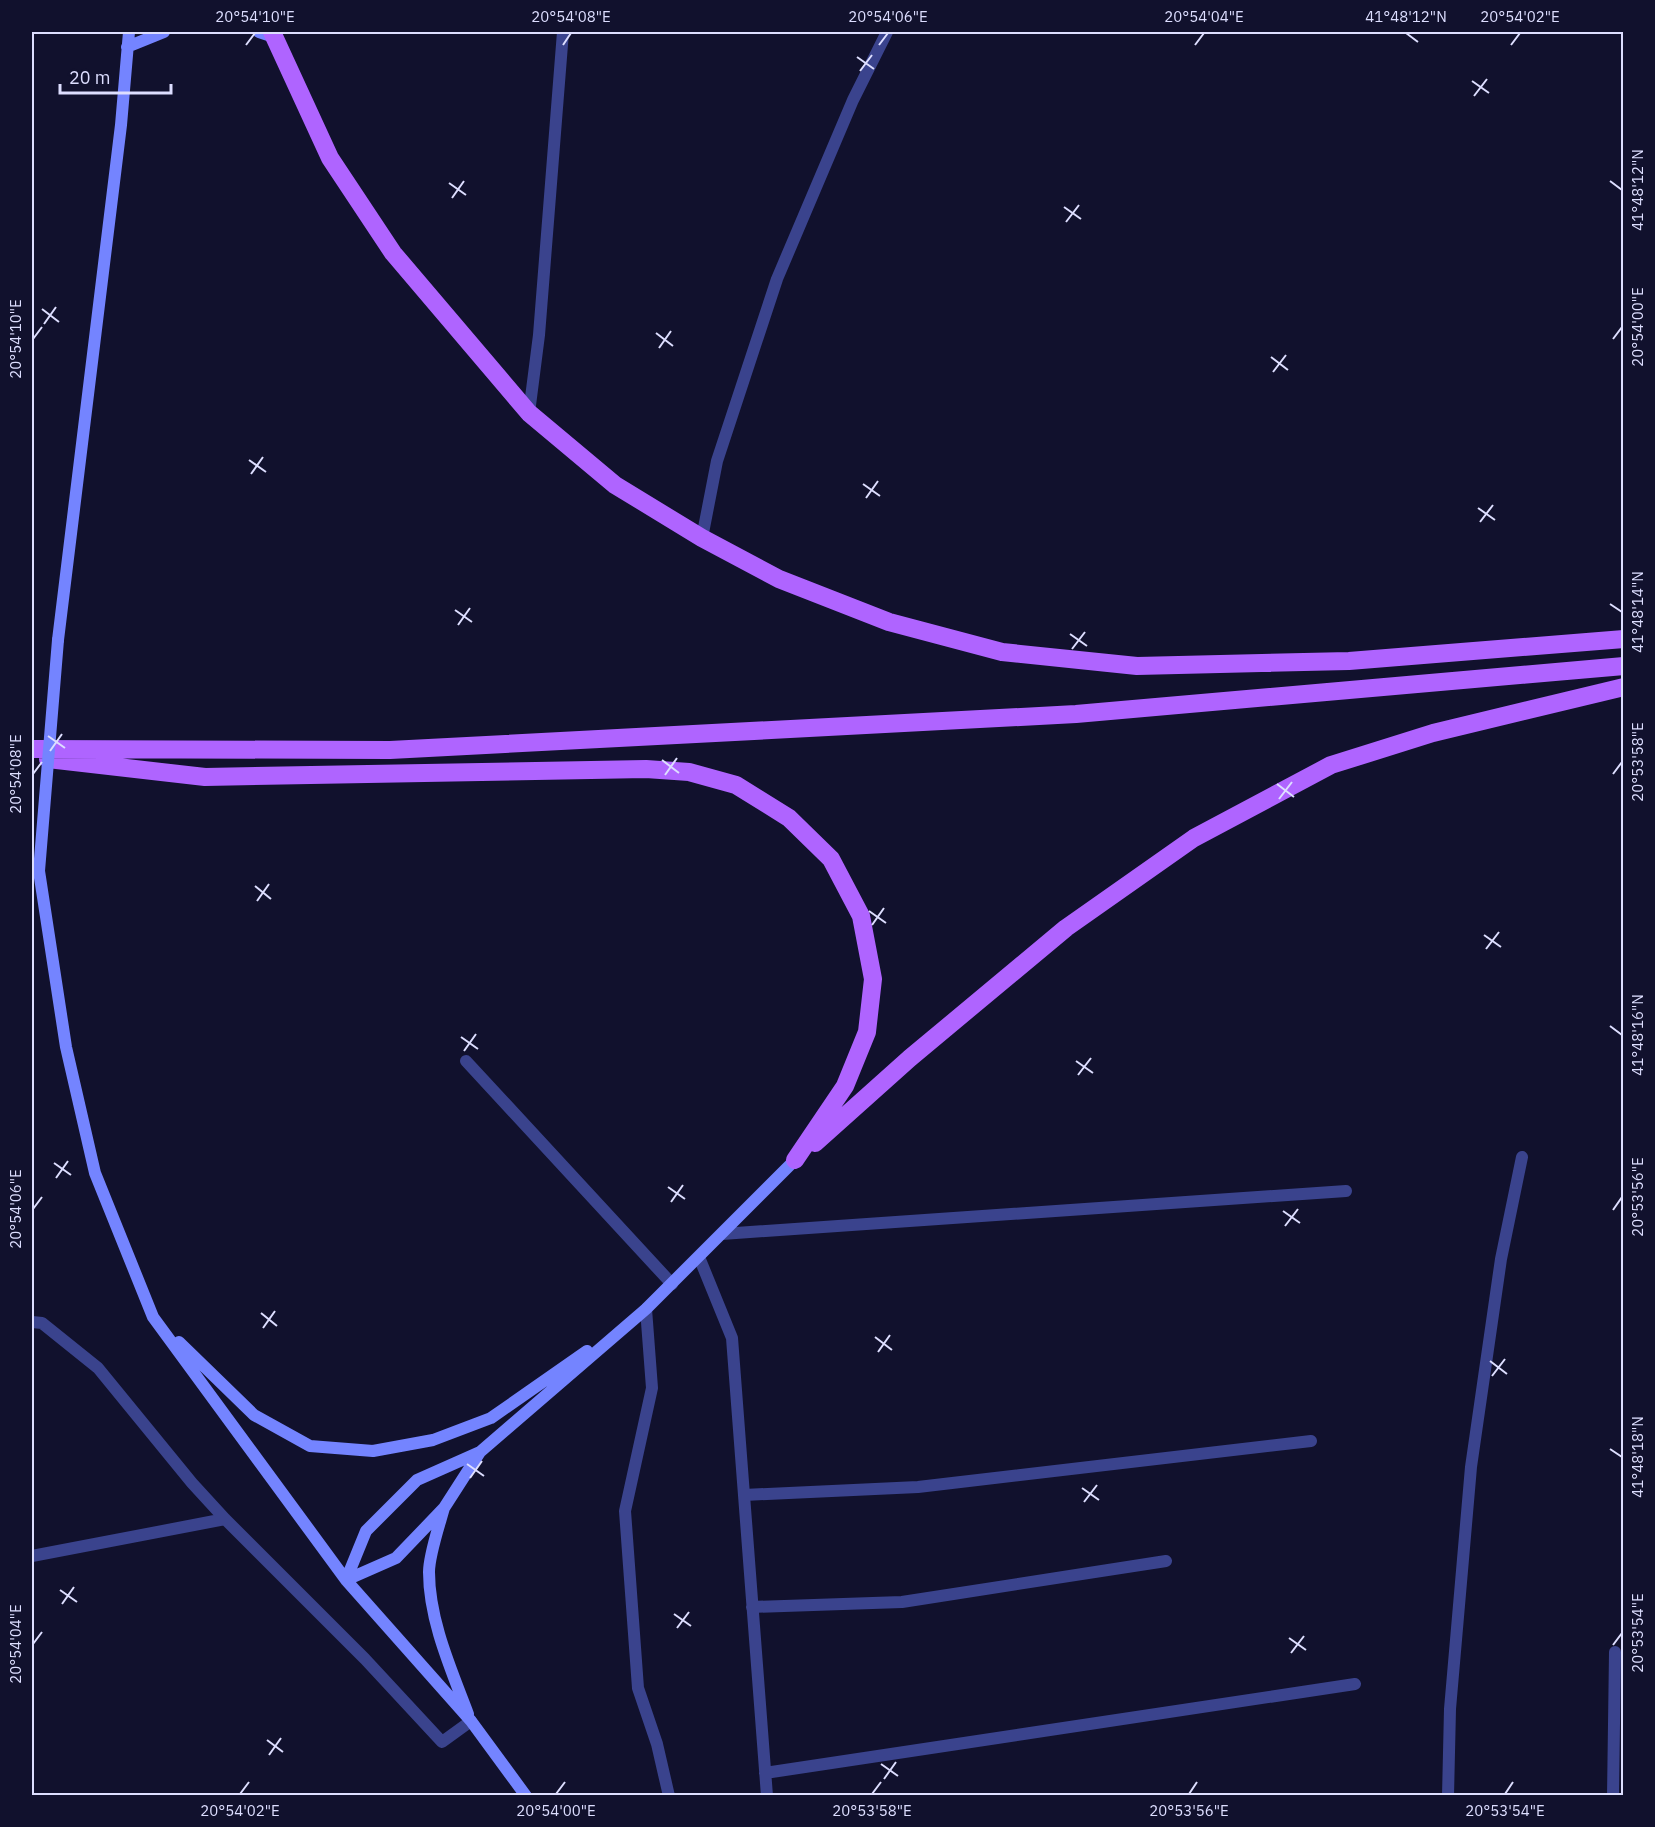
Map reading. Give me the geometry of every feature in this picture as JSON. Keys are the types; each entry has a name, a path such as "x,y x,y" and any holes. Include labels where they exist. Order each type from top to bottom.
{"main road":[{"path":"121,32 127,47"},
{"path":"129,32 122,125 58,640 39,871 66,1047 95,1173 153,1317 346,1580 471,1721 526,1796"},
{"path":"127,47 164,32"},
{"path":"268,33 330,158 393,253 529,413 615,485 702,538 779,579 889,622 1002,652 1137,666 1349,661 1623,639"},
{"path":"32,748 402,750 1076,714 1623,666"},
{"path":"346,1580 396,1557 444,1508 480,1452 646,1309 795,1160 910,1058 1066,928 1194,838 1331,765 1433,733 1623,687"},
{"path":"32,757 205,777 646,770 689,772 736,785 789,818 831,860 861,916 873,979 867,1032 844,1086 795,1160"},
{"path":"153,1317 254,1415 310,1446 373,1451 433,1440 491,1418 646,1309"},
{"path":"346,1580 366,1531 417,1480 480,1452"},
{"path":"444,1508 429,1570 432,1603 445,1652 471,1721"}],"street":[{"path":"529,413 540,323 563,32"},
{"path":"702,538 717,460 777,279 853,100 887,32"},
{"path":"466,1061 672,1284"},
{"path":"1448,1796 1450,1709 1471,1467 1501,1259 1522,1157"},
{"path":"722,1234 1346,1191"},
{"path":"699,1257 732,1338 767,1796"},
{"path":"646,1309 652,1388 624,1511 638,1688 657,1744 669,1796"},
{"path":"32,1322 42,1323 98,1368 192,1483 225,1519 365,1659 442,1742 471,1721"},
{"path":"744,1495 918,1487 1311,1441"},
{"path":"32,1556 225,1519"},
{"path":"752,1607 902,1602 1166,1561"},
{"path":"1613,1796 1616,1652"},
{"path":"765,1773 1355,1684"}]}
